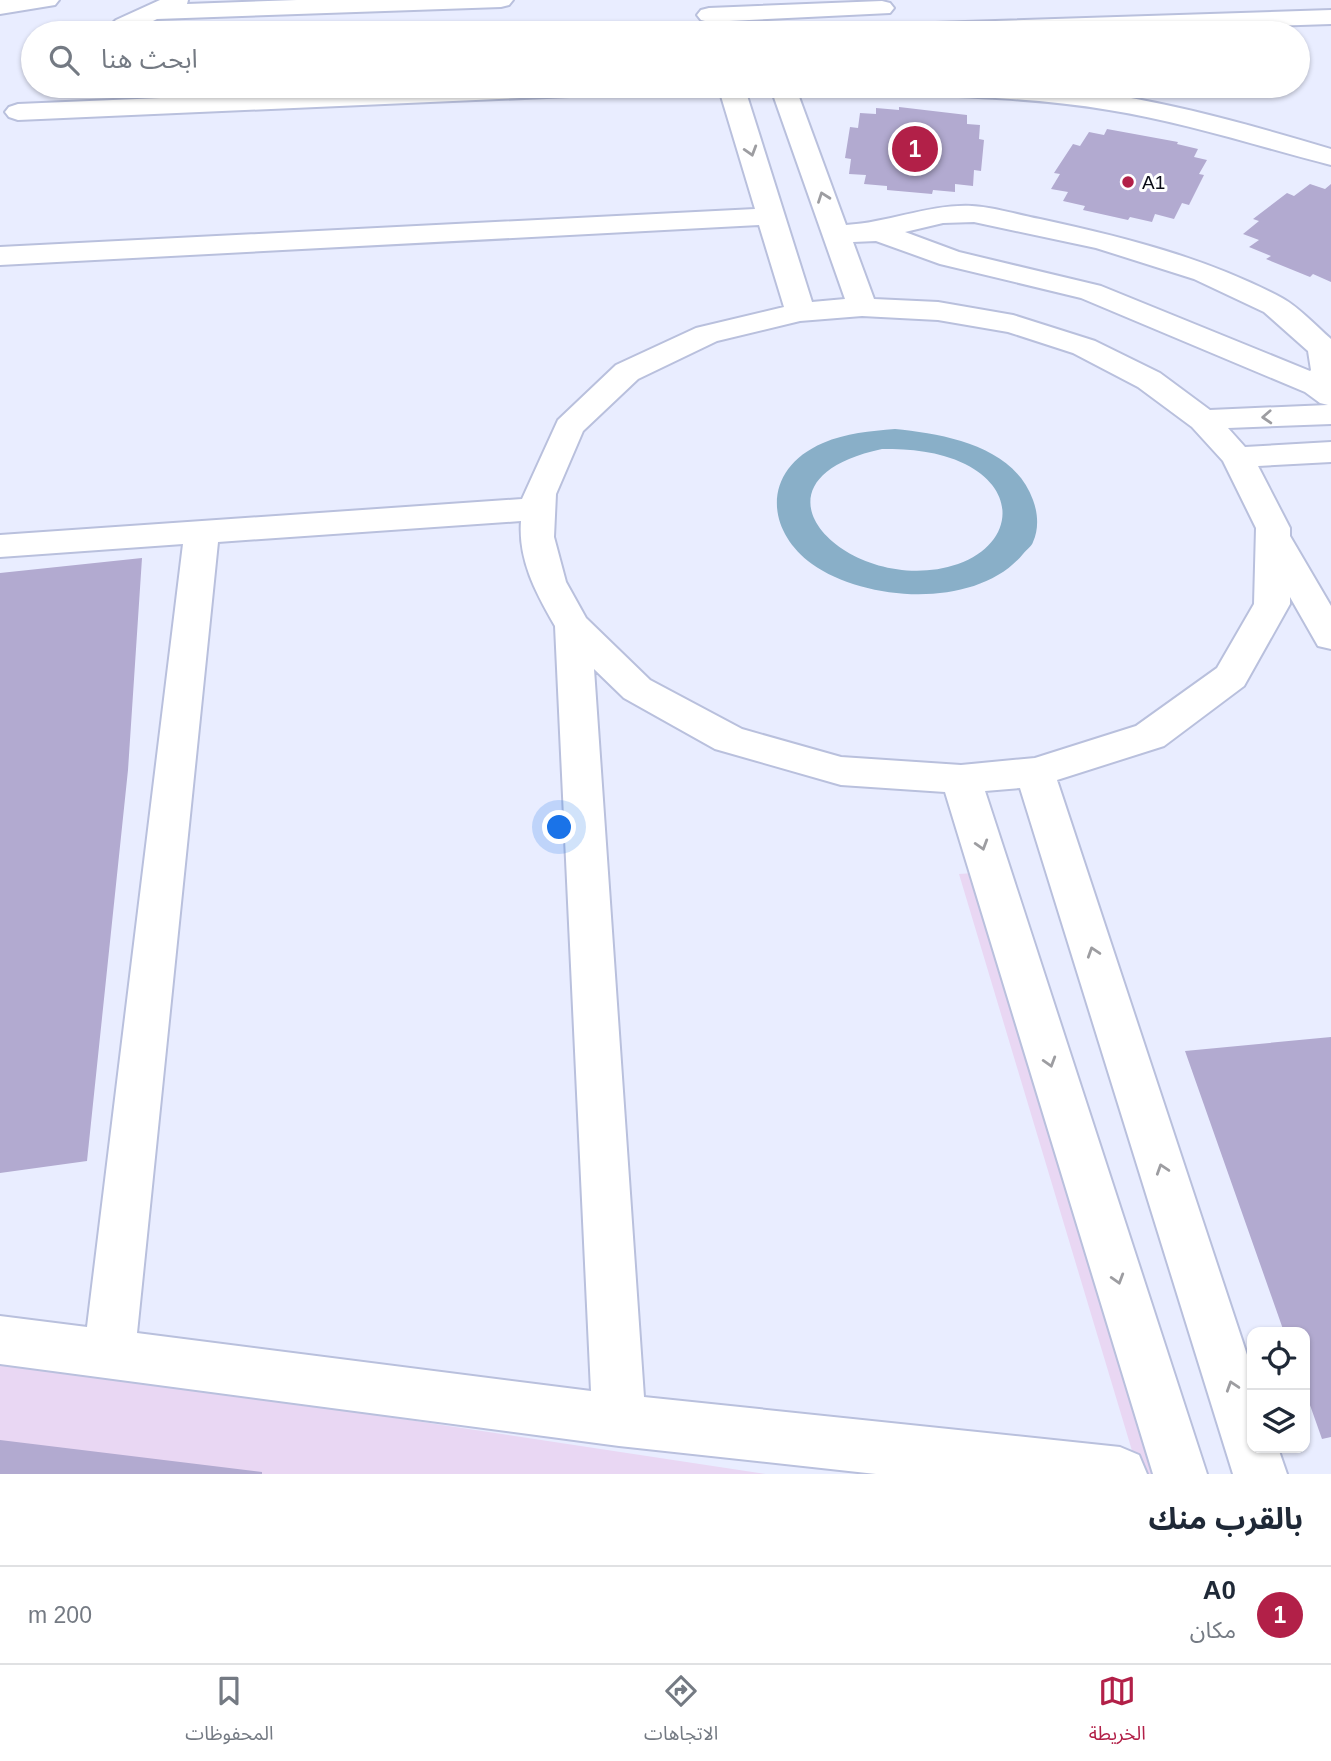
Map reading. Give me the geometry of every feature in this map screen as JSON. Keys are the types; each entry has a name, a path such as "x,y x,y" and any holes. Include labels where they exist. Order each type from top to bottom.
{"street":[{"path":"0,7 47,0"},
{"path":"133,21 179,0"},
{"path":"154,12 501,0"},
{"path":"709,16 908,7"},
{"path":"1239,21 1325,17 1331,39"},
{"path":"9,119 35,98"},
{"path":"9,119 394,98"},
{"path":"735,98 800,312"},
{"path":"786,98 862,307"},
{"path":"1102,98 1257,135 1331,158"},
{"path":"836,234 879,232 911,220 974,214 1103,241 1204,273 1274,306 1323,348 1327,370 1323,391 1091,292 950,258 879,232"},
{"path":"0,256 771,216"},
{"path":"862,307 938,311 1013,324 1084,347 1149,380 1203,421 1237,457 1273,528 1272,604 1231,677 1150,736 1035,772 961,779 841,771 729,739 637,689 573,625 548,582 537,537 539,494 569,427 627,372 707,334 800,312 862,307"},
{"path":"1203,421 1331,414"},
{"path":"1237,457 1331,452"},
{"path":"0,546 538,509"},
{"path":"109,1354 202,532"},
{"path":"1273,536 1331,637"},
{"path":"573,625 619,1420"},
{"path":"1035,772 1260,1474"},
{"path":"961,779 1180,1474"},
{"path":"0,1340 619,1420 1120,1474"}],"shaded area":[{"path":"988,872 1178,1474 1139,1474 959,874"},
{"path":"0,1358 766,1474 237,1474 0,1441"}],"water":[{"path":"895,429 956,439 976,446 1010,467 1024,482 1035,505 1035,537 1023,554 1003,572 979,584 951,592 891,592 862,587 835,577 812,564 796,549 778,516 777,499 781,483 790,467 804,454 823,443 849,435","holes":["882,449 945,456 982,475 994,488 1001,502 999,531 990,544 958,564 918,571 880,566 847,552 823,532 811,509 815,486 837,465"]}],"building":[{"path":"899,107 967,115 967,124 980,125 979,139 984,140 981,171 974,170 973,186 955,184 955,192 933,190 932,194 887,190 887,186 864,184 866,175 849,174 851,159 845,158 850,127 858,128 860,113 876,114 876,108 899,110"},
{"name":"A1","path":"1107,129 1178,142 1177,144 1198,149 1194,157 1207,160 1199,174 1204,175 1189,205 1182,203 1174,219 1155,214 1152,222 1130,217 1128,220 1083,210 1085,206 1063,201 1068,192 1051,189 1060,174 1054,173 1073,144 1080,146 1089,132 1104,135"},
{"path":"1310,184 1325,189 1331,184 1331,282 1313,274 1310,277 1266,259 1271,256 1249,247 1259,240 1243,234 1259,221 1253,219 1287,193 1294,196"},
{"path":"142,558 128,770 87,1161 0,1173 0,573"},
{"path":"1331,1037 1331,1437 1322,1439 1310,1405 1310,1327 1282,1327 1185,1051"},
{"path":"0,1440 262,1472 262,1474 0,1474"}],"place":[{"name":"A0","path":"915,149"},
{"name":"A1","path":"1128,182"}]}
